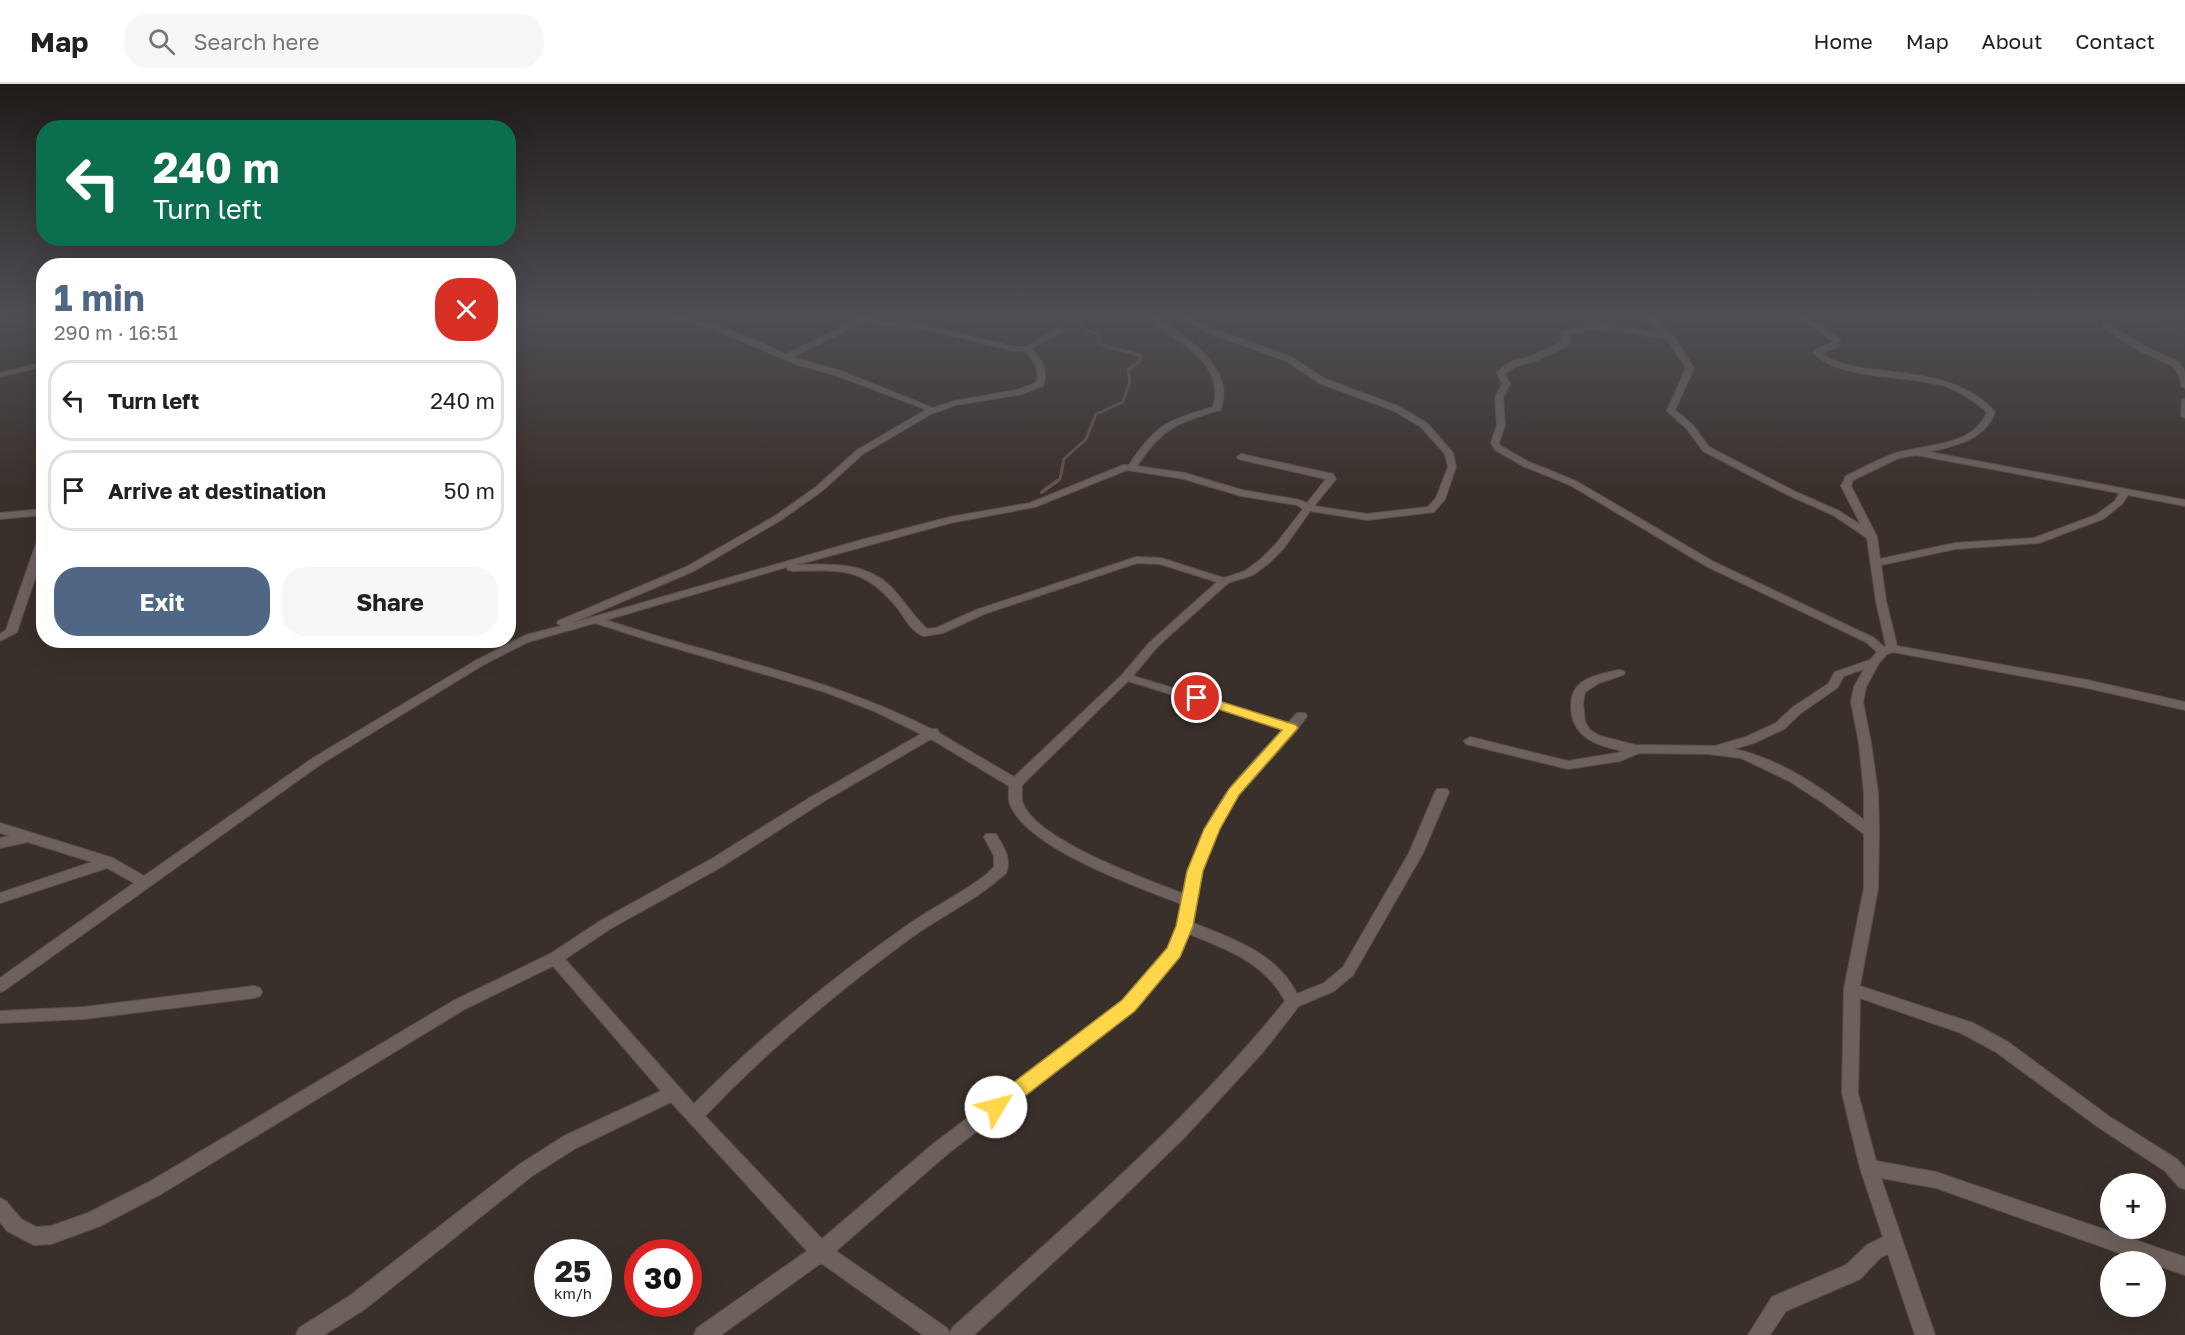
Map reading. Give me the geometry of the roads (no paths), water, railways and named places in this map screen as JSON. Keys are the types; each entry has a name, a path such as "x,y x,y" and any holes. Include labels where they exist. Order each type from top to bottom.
{"street":[{"path":"839,375 911,399 929,408 928,412"},
{"path":"516,644 690,569 778,518 819,489 860,452 928,412 954,403 1018,392 1040,384 1042,375"},
{"path":"1133,466 1156,432 1169,423 1217,408 1221,394 1213,375"},
{"path":"524,640 950,520 1032,505 1054,498 1085,482 1133,466 1185,476 1241,493 1300,503 1308,508 1367,517 1431,510 1440,499 1452,467 1449,453 1424,425 1395,408 1322,381 1314,375"},
{"path":"1502,375 1506,384 1500,398 1501,425 1495,443 1498,448 1526,465 1573,483 1720,570 1870,640 1883,654"},
{"path":"1688,375 1671,411 1690,427 1706,449 1791,493 1836,513 1872,537"},
{"path":"1906,375 1944,383 1972,396 1991,412 1981,430 1950,444 1896,456 1846,480 1846,486 1872,537 1881,601 1883,654 1860,687 1857,702 1865,743 1872,833 1871,888 1852,990 1850,1093 1869,1168 1925,1335"},
{"path":"2185,401 2185,416"},
{"path":"1916,452 2185,503"},
{"path":"1190,902 1079,854 1045,835 1028,821 1016,805 1015,784 1126,678 1153,645 1224,581 1249,573 1265,561 1280,546 1331,479 1330,476 1241,457"},
{"path":"1877,563 1955,546 2036,541 2054,532 2086,523 2119,504 2124,493"},
{"path":"0,516 36,513"},
{"path":"0,638 11,632 36,559"},
{"path":"777,569 834,568 866,576 880,583 924,633 939,631 980,612 1136,560 1161,561 1224,581"},
{"path":"597,620 644,637 829,689 933,732 1015,784"},
{"path":"0,986 143,882 317,761 469,669 509,648"},
{"path":"1716,750 1750,740 1780,726 1797,710 1833,686 1839,674 1883,654 2087,684 2185,706"},
{"path":"1620,673 1590,682 1581,689 1577,696 1579,722 1584,732 1599,740 1635,750 1716,750 1764,763 1841,808 1872,833"},
{"path":"704,1335 821,1252 939,1150 1128,1005 1174,952 1185,926 1195,871 1212,829 1234,792 1296,722 1126,678"},
{"path":"0,1207 14,1225 33,1236 51,1235 93,1220 155,1188 459,1005 555,958 605,925 718,862 816,800 933,732"},
{"path":"1470,741 1568,765 1620,757 1635,750"},
{"path":"959,1335 1173,1136 1268,1036 1293,1002 1329,987 1348,971 1416,853 1442,792"},
{"path":"0,828 108,862 143,882"},
{"path":"0,843 30,837"},
{"path":"695,1115 725,1083 859,968 933,914 993,878 1002,869 1001,856 991,837"},
{"path":"0,898 108,862"},
{"path":"1185,926 1225,942 1268,968 1282,980 1293,1002"},
{"path":"555,958 674,1093 821,1252 940,1335"},
{"path":"1852,990 1966,1028 2002,1047 2104,1122 2171,1164 2185,1181"},
{"path":"0,1017 84,1013 254,992"},
{"path":"306,1335 358,1302 526,1170 580,1137 674,1093"},
{"path":"1869,1168 1936,1180 2185,1266"},
{"path":"1758,1335 1779,1304 1854,1272 1874,1251 1895,1241"}],"waterway":[{"path":"1055,483 1060,479 1064,459 1086,439 1096,414 1123,402 1130,381 1129,375"},
{"path":"1042,492 1057,481"}]}
